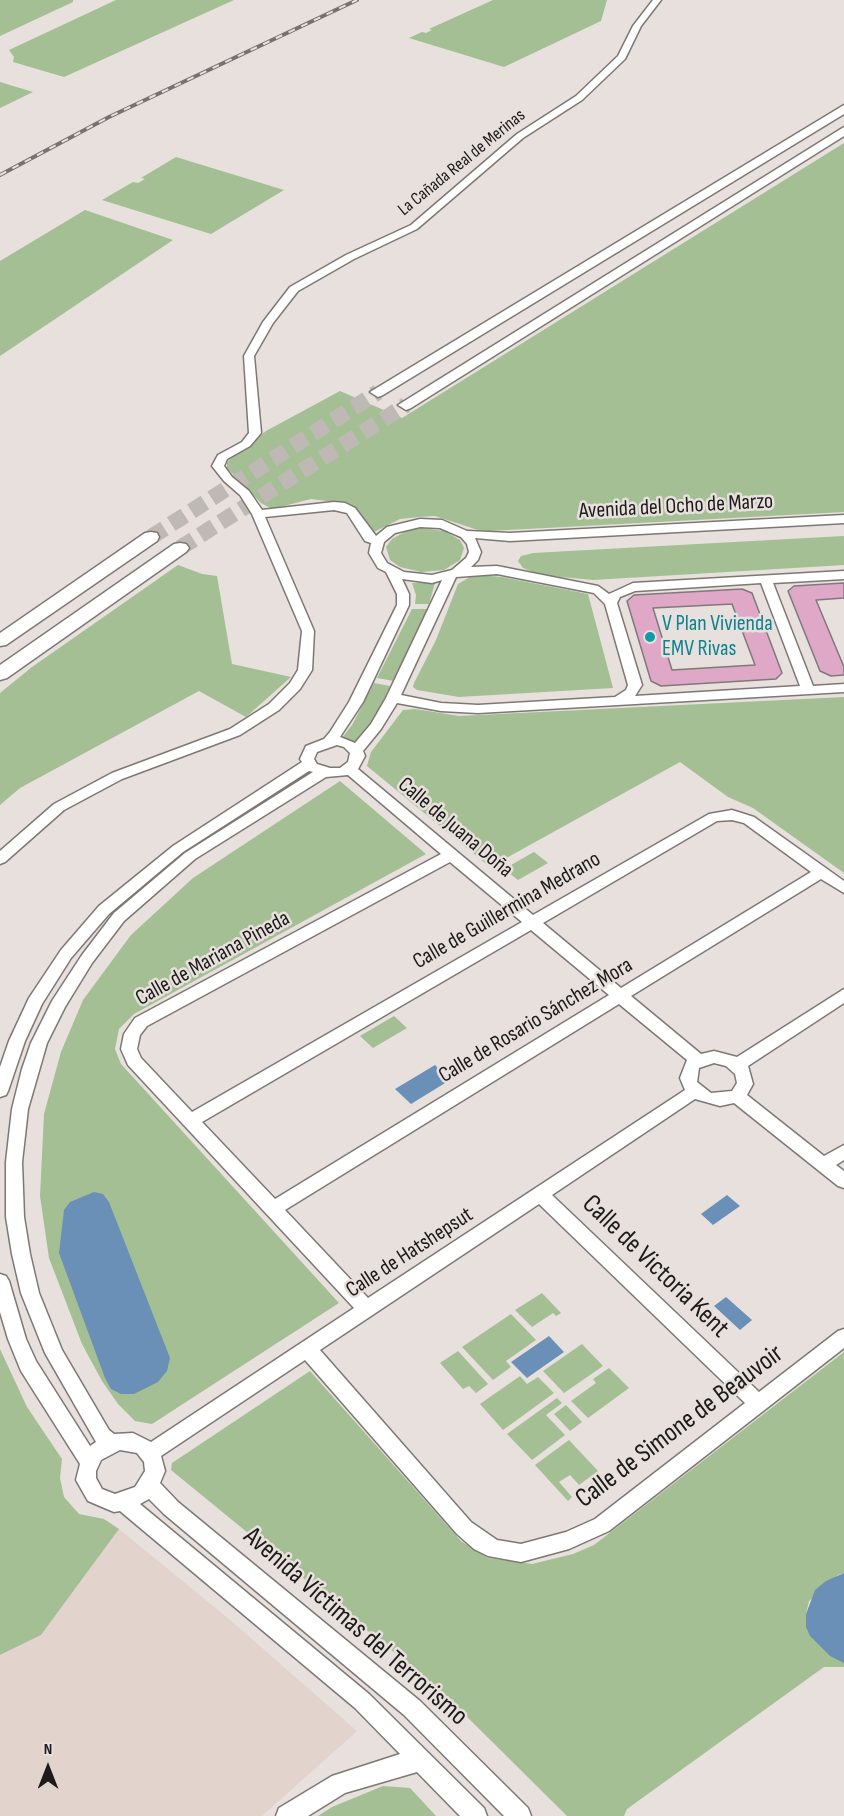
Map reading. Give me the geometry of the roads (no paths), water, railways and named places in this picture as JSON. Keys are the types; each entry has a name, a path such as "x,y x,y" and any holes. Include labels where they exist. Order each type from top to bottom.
{"highway":[{"path":"378,392 586,266 644,218 841,103"},
{"path":"406,405 844,132"},
{"path":"0,641 151,537"},
{"path":"0,674 180,548"}],"street":[{"name":"La Cañada Real de Merinas","path":"0,859 59,807 117,776 235,732 274,707 295,686 305,670 308,631 258,514 245,493 228,479 218,466 222,457 246,444 255,433 249,356 268,322 294,289 350,257 414,227 520,136 579,98 622,57 637,26 657,0"},
{"path":"258,514 334,506 345,507 351,511 369,538 378,541"},
{"name":"Avenida del Ocho de Marzo","path":"465,534 510,537 844,519"},
{"path":"0,1091 17,1041 35,1002 66,954 104,910 178,849 316,768 336,773 349,769 357,761 356,751 376,726 393,698 456,573 472,560 475,552 473,543 465,534 442,524 420,523 391,530 378,541 375,549 382,565 392,572 421,579 456,573 497,570 598,590 611,603 635,685 648,696 656,699"},
{"name":"Avenida del Ocho de Marzo","path":"475,552 510,537"},
{"path":"328,742 356,702 403,605 403,594 392,572"},
{"path":"611,603 615,595 633,587 844,575"},
{"path":"765,579 808,690"},
{"path":"620,700 632,692 635,685"},
{"path":"393,698 460,709 844,688"},
{"path":"316,768 308,754 311,749 328,742 343,742 356,751"},
{"path":"111,1443 102,1436 54,1353 30,1293 21,1254 15,1217 14,1162 20,1109 30,1069 58,1005 87,960 119,917 190,856 316,768"},
{"name":"Calle de Juana Doña","path":"349,769 698,1060"},
{"name":"Calle de Guillermina Medrano","path":"190,1121 714,817 741,816 749,820 844,888"},
{"name":"Calle de Mariana Pineda","path":"366,1308 134,1061 129,1050 132,1034 141,1022 451,855"},
{"name":"Calle de Rosario Sánchez Mora","path":"273,1209 822,872"},
{"path":"738,1065 844,995"},
{"path":"723,1058 738,1065 743,1071 746,1084 737,1096 720,1100 702,1096 695,1091 688,1078 688,1071 698,1060 723,1058"},
{"name":"Calle de Hatshepsut","path":"150,1453 695,1091"},
{"path":"737,1096 844,1181"},
{"path":"824,1164 844,1152"},
{"name":"Calle de Victoria Kent","path":"541,1195 758,1403"},
{"path":"0,1281 17,1339 28,1365 89,1462"},
{"name":"Calle de Simone de Beauvoir","path":"306,1348 464,1528 488,1546 521,1553 570,1540 602,1525 844,1336"},
{"path":"133,1442 150,1453 154,1471 149,1485 134,1498 114,1503 95,1495 86,1480 89,1462 94,1454 111,1443 133,1442"},
{"name":"Avenida Víctimas del Terrorismo","path":"149,1485 171,1508 412,1708 520,1816"},
{"path":"124,1502 197,1566 362,1701 476,1816"},
{"path":"287,1816 340,1784 409,1762 422,1761"}],"water":[{"path":"435,1065 450,1080 411,1104 395,1089"},
{"path":"94,1192 103,1194 109,1202 170,1358 167,1371 158,1382 134,1394 121,1394 111,1389 105,1378 59,1253 64,1210 70,1202"},
{"path":"727,1195 740,1206 713,1225 701,1214"},
{"path":"726,1297 752,1320 740,1330 714,1306"},
{"path":"549,1336 564,1352 527,1378 511,1362"},
{"path":"844,1573 844,1663 830,1656 810,1636 806,1627 806,1614 815,1590 826,1581"}],"tunnel":[{"path":"151,537 378,392"},
{"path":"180,548 406,405"}],"railway":[{"path":"0,175 109,117 357,0"}],"place":[{"name":"V Plan Vivienda EMV Rivas","path":"650,637"}]}
